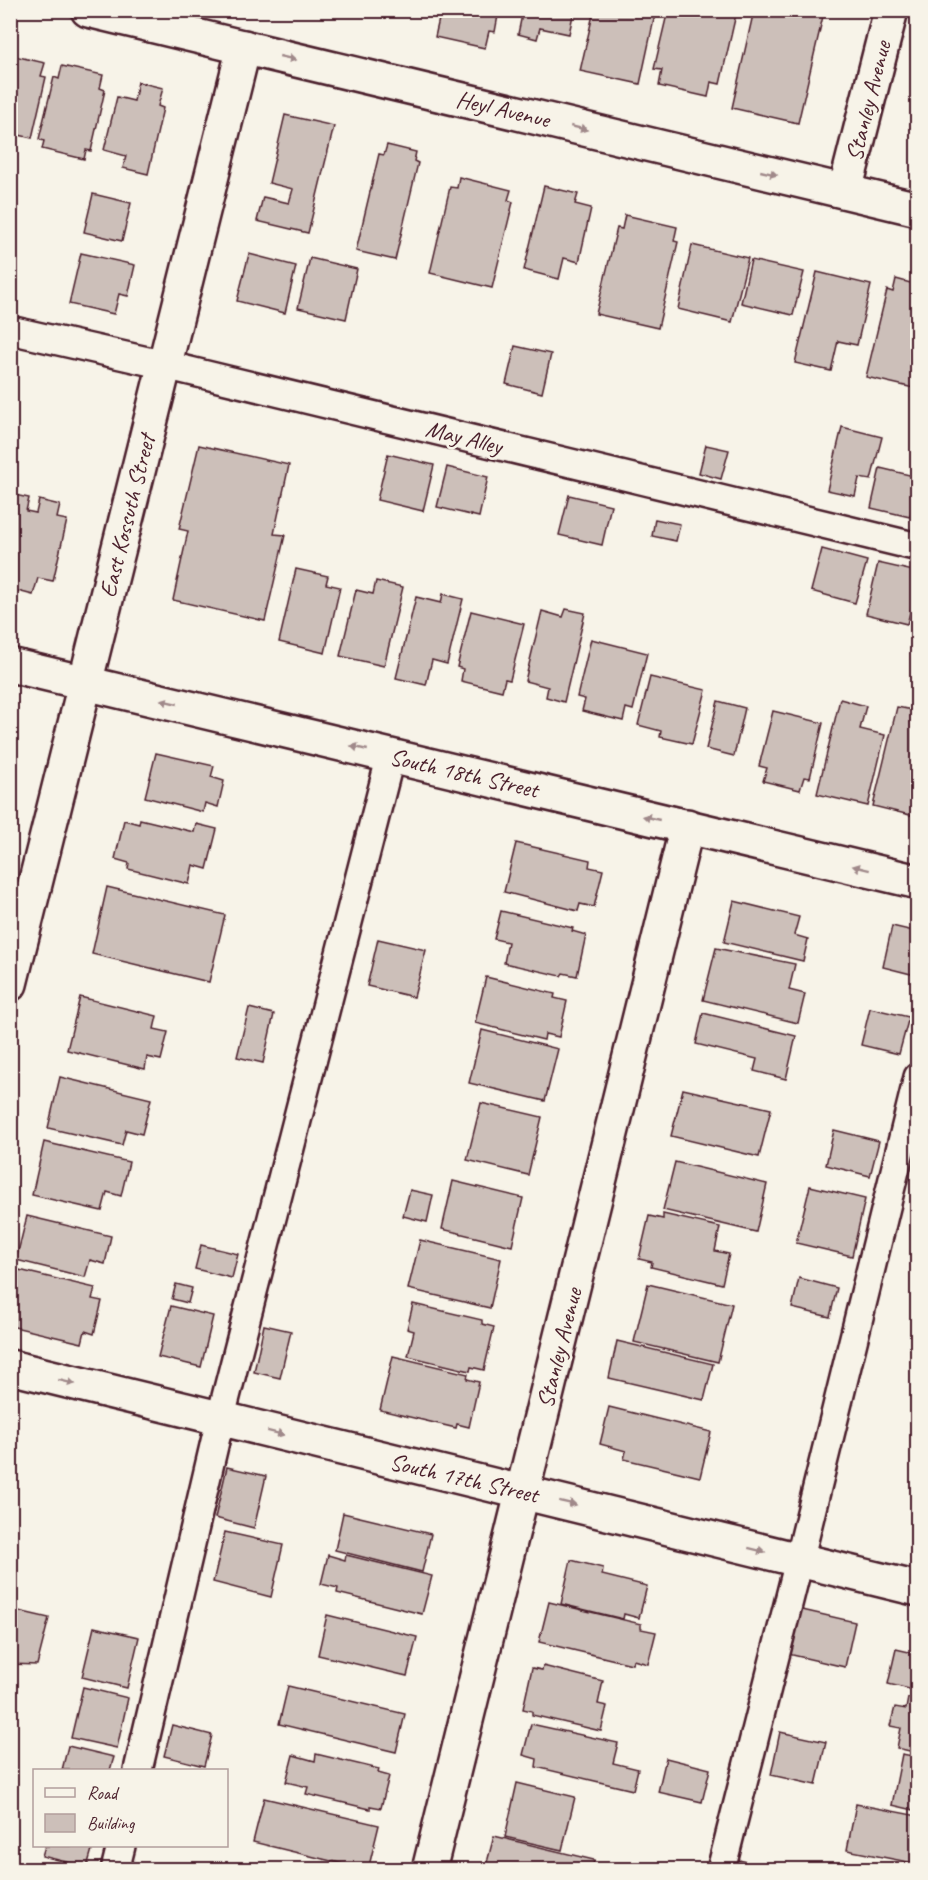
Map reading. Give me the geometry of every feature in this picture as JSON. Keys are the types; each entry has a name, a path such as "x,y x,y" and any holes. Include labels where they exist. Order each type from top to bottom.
{"street":[{"name":"Heyl Avenue","path":"88,10 204,24 244,47 918,209"},
{"name":"Stanley Avenue","path":"845,192 891,10"},
{"name":"East Kossuth Street","path":"10,984 244,47"},
{"name":"South 18th Street","path":"10,665 918,882"},
{"name":"Stanley Avenue","path":"429,1869 687,826"},
{"name":"South 17th Street","path":"10,1367 918,1589"}],"lane":[{"name":"May Alley","path":"10,330 165,365 918,547"},
{"path":"138,1769 220,1420 391,755"},
{"path":"721,1869 918,1077"},
{"path":"116,1869 121,1847"}],"building":[{"path":"435,10 499,10 495,32 489,31 485,48 435,37 439,19 433,18"},
{"path":"523,10 574,10 569,34 540,28 537,39 518,34"},
{"path":"594,10 656,10 640,84 580,71"},
{"path":"668,10 737,10 720,84 711,82 708,97 659,86 662,70 654,69"},
{"path":"754,10 824,12 798,123 732,108"},
{"path":"10,55 45,63 41,76 46,77 32,138 10,133"},
{"path":"62,66 103,75 100,88 105,90 91,151 86,150 84,159 42,149 44,141 39,139 54,77 59,79"},
{"path":"138,82 163,88 158,106 163,108 148,174 123,168 126,156 104,150 117,97 134,101"},
{"path":"285,115 334,126 308,233 257,221 263,197 289,203 293,189 269,183"},
{"path":"387,145 416,152 414,161 418,163 395,260 356,251 379,154 384,155"},
{"path":"459,177 511,190 508,200 513,202 492,288 430,273 450,187 457,188"},
{"path":"544,186 578,194 575,204 591,208 579,262 564,258 559,279 524,270"},
{"path":"93,194 131,203 122,241 84,232"},
{"path":"625,215 677,227 674,241 678,242 658,328 596,314 617,228 622,229"},
{"path":"692,245 748,258 732,322 678,309"},
{"path":"81,253 135,265 128,296 119,294 114,314 69,304"},
{"path":"249,254 296,266 285,313 237,301"},
{"path":"310,258 357,269 346,319 298,308"},
{"path":"751,260 804,272 793,315 741,303"},
{"path":"817,272 871,285 857,345 838,341 831,371 795,363"},
{"path":"896,279 918,285 918,389 866,377 887,290 893,292"},
{"path":"515,346 551,354 542,393 506,384"},
{"path":"842,427 882,437 871,480 859,478 855,496 827,490"},
{"path":"199,445 289,465 274,534 285,535 265,621 173,600 188,531 179,529"},
{"path":"706,445 729,450 721,479 699,473"},
{"path":"388,454 434,465 423,511 377,500"},
{"path":"447,467 488,477 479,517 437,507"},
{"path":"880,468 918,477 910,517 871,508"},
{"path":"10,494 29,498 26,511 36,513 39,500 60,505 57,518 67,520 53,581 38,578 33,595 10,589"},
{"path":"569,495 611,505 602,545 559,535"},
{"path":"655,519 680,524 676,541 652,536"},
{"path":"822,549 867,561 855,603 811,591"},
{"path":"878,563 918,572 918,582 907,624 866,614"},
{"path":"296,569 328,576 326,584 340,587 325,653 279,642"},
{"path":"376,581 403,587 384,666 340,656 356,590 373,594"},
{"path":"443,594 463,599 447,664 432,660 426,685 396,678 416,597 441,603"},
{"path":"566,609 585,613 564,702 546,697 548,687 525,681 542,611 563,617"},
{"path":"471,611 524,624 510,680 505,679 502,691 461,681 463,669 457,667"},
{"path":"591,639 647,653 633,710 626,708 623,721 582,711 585,699 577,697"},
{"path":"650,677 706,690 692,744 660,737 661,731 638,725"},
{"path":"840,699 866,706 860,729 885,735 868,806 817,794"},
{"path":"718,701 745,708 734,756 706,749"},
{"path":"897,707 918,711 918,817 873,806"},
{"path":"773,711 823,723 810,778 804,777 800,790 763,781 767,768 759,766"},
{"path":"156,753 214,766 211,777 224,781 218,807 205,803 203,812 145,797"},
{"path":"140,819 194,832 196,824 217,829 207,869 193,865 189,884 128,869 129,863 115,859 124,820 139,824"},
{"path":"516,843 590,860 589,867 603,870 594,907 580,904 578,911 504,892"},
{"path":"107,887 225,915 209,982 92,954"},
{"path":"734,901 799,917 794,935 808,939 803,961 724,942"},
{"path":"501,911 573,928 572,931 586,935 577,976 563,973 561,976 504,963 508,942 494,939"},
{"path":"892,926 918,932 918,966 915,975 883,967"},
{"path":"378,939 426,950 414,997 367,986"},
{"path":"716,948 795,964 789,990 805,994 798,1023 703,1000"},
{"path":"486,977 555,994 554,998 567,1001 559,1037 545,1034 544,1040 475,1023"},
{"path":"80,997 157,1016 154,1029 168,1032 161,1060 147,1057 145,1069 67,1050"},
{"path":"249,1008 274,1014 263,1063 237,1057"},
{"path":"870,1008 909,1017 899,1054 861,1045"},
{"path":"703,1013 796,1036 786,1079 754,1071 757,1059 696,1044"},
{"path":"482,1030 558,1049 545,1101 469,1083"},
{"path":"60,1077 151,1099 142,1134 126,1130 122,1145 48,1128"},
{"path":"683,1089 771,1109 759,1157 671,1136"},
{"path":"481,1103 542,1117 528,1175 467,1160"},
{"path":"834,1130 879,1141 870,1176 826,1165"},
{"path":"44,1142 129,1162 121,1196 107,1192 102,1211 32,1195"},
{"path":"675,1162 767,1184 756,1232 663,1210"},
{"path":"453,1181 523,1198 512,1246 442,1229"},
{"path":"810,1186 865,1199 852,1256 796,1243"},
{"path":"410,1190 433,1195 427,1222 403,1216"},
{"path":"663,1214 720,1227 715,1251 729,1254 722,1284 651,1267 652,1262 639,1259 649,1216 663,1219"},
{"path":"27,1216 111,1236 105,1264 90,1260 85,1277 16,1260"},
{"path":"420,1240 501,1259 490,1308 408,1289"},
{"path":"201,1245 238,1254 232,1278 195,1269"},
{"path":"19,1270 95,1288 92,1299 102,1301 94,1334 85,1331 82,1343 10,1326 10,1303"},
{"path":"799,1278 837,1288 830,1317 792,1308"},
{"path":"176,1284 192,1288 188,1303 172,1299"},
{"path":"648,1284 732,1304 718,1362 634,1342"},
{"path":"413,1304 482,1320 482,1324 494,1327 484,1370 471,1367 470,1371 408,1356 414,1331 407,1329"},
{"path":"171,1306 213,1316 201,1367 158,1357"},
{"path":"264,1325 291,1331 280,1378 254,1372"},
{"path":"617,1341 713,1364 704,1400 609,1378"},
{"path":"393,1356 468,1374 467,1379 479,1382 469,1427 457,1424 456,1428 380,1410"},
{"path":"609,1407 711,1432 700,1477 624,1459 626,1451 600,1444"},
{"path":"227,1467 266,1476 254,1528 215,1518"},
{"path":"343,1513 431,1534 422,1572 335,1550"},
{"path":"225,1532 283,1545 271,1597 213,1582"},
{"path":"328,1555 345,1560 346,1555 432,1576 422,1614 337,1593 338,1588 321,1584"},
{"path":"571,1560 603,1568 602,1575 647,1586 639,1618 624,1614 623,1619 561,1604"},
{"path":"549,1602 641,1624 641,1629 656,1632 648,1664 633,1660 632,1664 539,1642"},
{"path":"10,1609 49,1618 37,1665 10,1664"},
{"path":"798,1609 855,1622 845,1667 788,1654"},
{"path":"327,1615 417,1637 407,1676 318,1655"},
{"path":"94,1627 139,1637 127,1688 82,1677"},
{"path":"896,1649 918,1654 918,1691 888,1684"},
{"path":"543,1666 603,1681 598,1704 607,1706 601,1731 532,1715 532,1711 523,1709 532,1668 542,1670"},
{"path":"288,1686 405,1714 396,1752 279,1724"},
{"path":"83,1687 128,1698 117,1748 71,1738"},
{"path":"908,1698 918,1700 918,1753 897,1748 901,1728 890,1726 895,1707 906,1709"},
{"path":"531,1724 618,1743 613,1763 638,1769 633,1790 536,1767 537,1759 523,1755"},
{"path":"172,1725 212,1735 204,1766 164,1756"},
{"path":"780,1732 826,1742 816,1785 771,1775"},
{"path":"68,1746 114,1757 110,1769 62,1769"},
{"path":"316,1754 379,1769 378,1773 389,1776 381,1808 370,1806 370,1809 306,1794 308,1787 286,1782 293,1755 315,1761"},
{"path":"902,1754 918,1757 918,1811 892,1805"},
{"path":"666,1758 710,1769 702,1802 658,1792"},
{"path":"517,1783 575,1797 562,1850 505,1837"},
{"path":"264,1798 379,1825 368,1870 253,1842"},
{"path":"856,1804 918,1816 918,1864 847,1850"},
{"path":"494,1836 594,1860 592,1870 485,1870"},
{"path":"45,1847 93,1847 87,1867 42,1856"},
{"path":"739,1860 777,1870 737,1870"},
{"path":"854,1861 888,1870 852,1870"},
{"path":"270,1864 293,1870 269,1870"}]}
